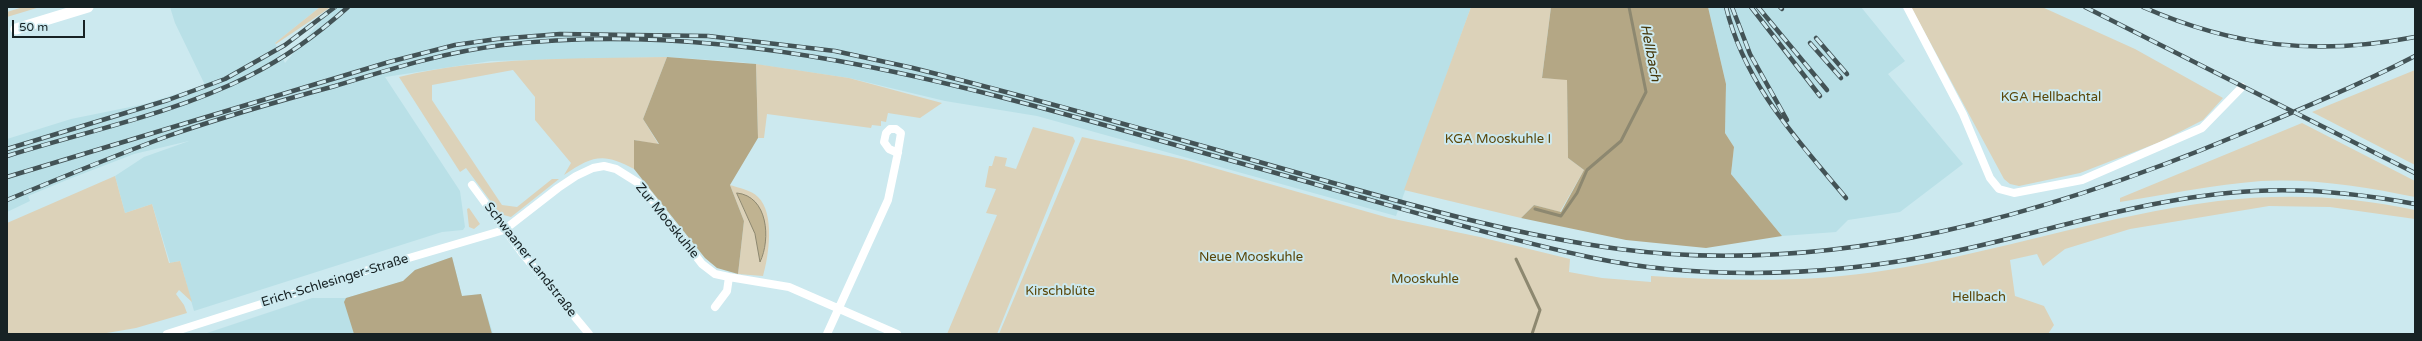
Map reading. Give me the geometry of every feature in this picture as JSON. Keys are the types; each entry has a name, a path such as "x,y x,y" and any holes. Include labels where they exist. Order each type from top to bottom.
{"street":[{"path":"16,29 88,7"},
{"path":"1907,7 1963,114 1990,178 1999,189 2014,193 2082,180 2202,128 2242,86"},
{"path":"827,334 888,200 898,153"},
{"name":"Zur Mooskuhle","path":"504,230 576,176 593,168 610,167 629,175 640,184 702,264 715,274 781,285 839,308 897,334"},
{"name":"Schwaaner Landstraße","path":"472,185 504,230 589,334"},
{"name":"Erich-Schlesinger-Straße","path":"167,334 368,270 504,230"},
{"path":"715,307 727,291 730,277"}],"shaded area":[{"path":"170,7 320,7 275,43 285,63 332,7 1471,7 1396,216 1037,116 945,101 849,78 740,62 667,57 491,61 385,77 460,191 465,227 463,230 442,232 194,311 180,261 170,263 152,204 125,213 115,176 144,157 189,141 134,154 69,179 28,196 30,201 7,212 7,139 71,119 145,104 205,85 175,23"},
{"path":"1551,7 1708,7 1726,84 1725,133 1734,147 1731,174 1782,236 1706,248 1626,240 1521,218 1534,205 1561,212 1584,170 1568,158 1567,80 1542,78"},
{"path":"1708,7 1861,7 1905,61 1888,74 1963,164 1900,212 1848,220 1836,232 1782,236 1731,174 1734,147 1725,133 1726,84"},
{"path":"667,57 756,64 758,138 730,185 744,221 738,274 717,268 705,258 634,169 634,140 659,144 643,119"},
{"path":"737,193 747,196 755,202 761,210 766,231 763,253 760,262 755,234"},
{"path":"452,257 462,296 481,294 493,334 204,334 312,298 346,298 403,281 415,270"},
{"path":"452,257 462,296 481,294 492,334 354,334 344,302 346,298 403,281 415,270"}],"green space":[{"path":"23,7 40,7 7,17 7,12"},
{"path":"320,7 331,7 276,44 275,43"},
{"name":"KGA Mooskuhle I","path":"1471,7 1551,7 1542,78 1567,79 1568,158 1584,170 1560,212 1534,205 1521,218 1404,190"},
{"name":"KGA Hellbachtal","path":"1911,7 2042,7 2135,49 2223,98 2203,120 2160,142 2080,173 2019,186 2010,184 2004,179"},
{"path":"667,57 643,119 659,145 634,140 634,169 614,160 598,158 582,164 564,175 571,163 535,120 535,97 513,70 432,85 432,100 502,205 517,207 552,179 559,179 511,217 500,214 466,168 460,172 399,77 465,65 498,62"},
{"path":"756,64 849,78 942,103 920,118 888,113 886,122 881,121 881,126 872,125 871,128 767,114 764,138 758,138"},
{"path":"2415,70 2415,165 2312,112"},
{"path":"2302,123 2415,181 2415,197 2339,184 2280,180 2226,185 2120,202 2120,198"},
{"path":"1033,127 1073,137 1075,141 997,334 947,334 997,215 986,213 996,189 985,187 989,166 992,166 995,156 1007,158 1005,166 1016,169"},
{"path":"1082,137 1186,160 1389,218 1480,237 1570,259 1569,272 1602,278 1651,282 1651,276 1770,280 1829,277 1888,270 1971,254 2135,215 2218,201 2268,197 2317,197 2342,199 2391,205 2415,210 2415,219 2330,207 2269,206 2130,229 2065,249 2043,266 2037,254 2010,260 2015,296 2044,306 2054,325 2048,334 999,334"},
{"path":"115,176 125,213 152,204 169,263 180,261 192,302 179,290 176,294 184,305 187,313 136,328 101,334 7,334 7,223"},
{"path":"730,185 752,193 758,197 767,213 769,224 769,246 763,276 738,274 744,221"},
{"path":"469,208 480,224 474,229 469,227 467,209"}],"waterway":[{"name":"Hellbach","path":"1535,209 1561,216 1577,193 1587,170 1621,141 1646,92 1629,7"},
{"name":"Hellbach","path":"1516,259 1540,310 1532,334"}],"railway":[{"path":"7,149 168,100 225,79 285,45 335,7"},
{"path":"7,156 130,121 190,101 220,89 249,76 288,53 325,27 348,7"},
{"path":"1726,7 1735,35 1759,86 1791,132 1846,198"},
{"path":"1732,7 1750,54 1787,120"},
{"path":"1751,7 1820,96"},
{"path":"1758,7 1827,90"},
{"path":"2085,7 2415,173"},
{"path":"2143,7 2177,21 2210,31 2243,39 2276,44 2344,46 2379,43 2415,37"},
{"path":"7,177 389,62 455,45 497,39 560,34 708,36 835,51 913,68 1099,117 1408,204 1534,235 1619,249 1700,255 1780,254 1859,246 1938,232 2016,213 2093,190 2169,163 2265,124 2351,87 2415,56"},
{"path":"1816,38 1847,74"},
{"path":"7,200 168,136 377,73 481,48 503,45 599,39 695,42 791,53 885,70 1073,116 1497,235 1602,260 1667,269 1702,272 1774,273 1881,264 1916,259 1989,244 2140,207 2216,194 2275,190 2315,191 2375,197 2415,204"},
{"path":"1810,43 1841,78"}],"park label":[{"name":"Neue Mooskuhle","path":"1251,258"},
{"name":"Mooskuhle","path":"1425,280"},
{"name":"Kirschblüte","path":"1060,292"}]}
